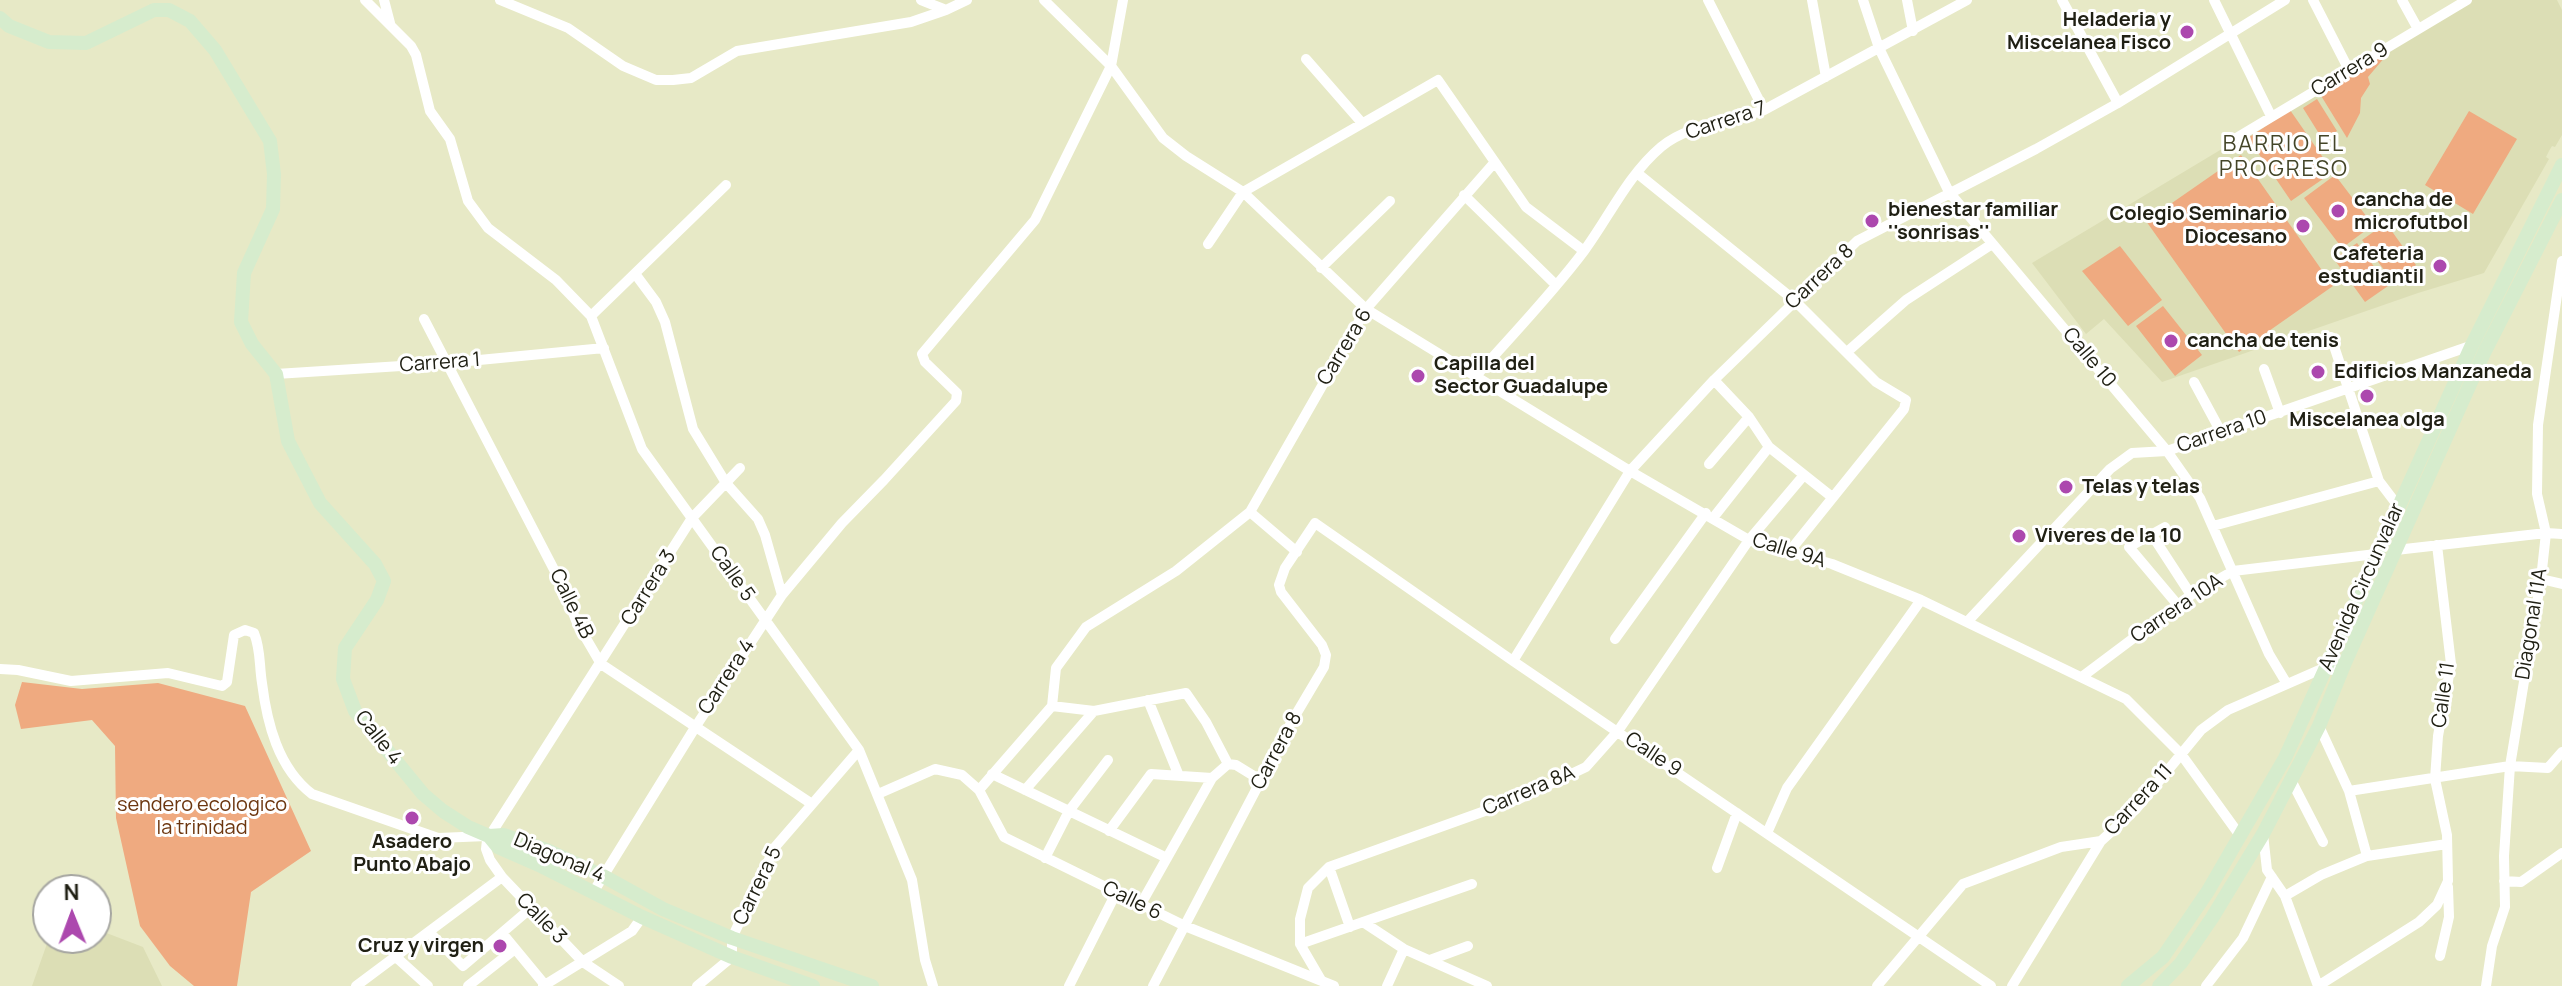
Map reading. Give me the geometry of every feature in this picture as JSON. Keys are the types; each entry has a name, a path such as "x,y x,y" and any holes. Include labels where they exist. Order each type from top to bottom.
{"street":[{"path":"365,0 390,25"},
{"path":"384,0 390,25"},
{"path":"500,0 568,28 623,66 656,80 691,78 737,51 911,22 967,0"},
{"path":"921,0 946,10"},
{"name":"Calle 9A","path":"1044,0 1111,66 1163,138 1243,192 1366,309 1749,540 1832,564 1921,600 2126,699 2181,754 2241,837"},
{"path":"1111,66 1123,0"},
{"path":"1708,0 1764,110"},
{"path":"1812,0 1826,77"},
{"name":"Calle 10","path":"1863,0 1879,48 1949,192 2167,451 2200,498 2269,654 2287,684"},
{"path":"1907,0 1913,31"},
{"name":"Carrera 7","path":"1475,377 1584,251 1637,173 1661,146 1708,124 1736,120 1764,110 1967,0"},
{"path":"2062,0 2118,103"},
{"path":"2214,0 2271,116"},
{"name":"Carrera 8","path":"1513,661 1630,471 1714,380 1857,241 2118,103 2285,0"},
{"path":"2313,0 2349,70"},
{"path":"2402,0 2418,29"},
{"name":"Carrera 9","path":"2233,140 2463,1"},
{"path":"0,18 9,26 49,42 86,43 154,10 169,10 190,21 215,50 270,141 274,174 273,209 244,273 241,322 252,344 276,374"},
{"name":"Calle 5","path":"390,25 416,55 430,111 450,139 468,201 488,228 556,280 591,316 642,449 859,750 912,880 925,960 933,986"},
{"path":"1306,59 1362,123"},
{"name":"Carrera 4","path":"594,891 782,595 842,523 957,398 957,393 925,362 922,354 1035,220 1111,66"},
{"path":"1208,244 1243,192 1438,80 1526,207 1584,251"},
{"name":"Carrera 6","path":"1250,512 1366,309 1494,163"},
{"name":"Avenida Circunvalar","path":"2159,986 2181,963 2212,918 2263,834 2319,726 2479,348 2562,165"},
{"path":"1637,173 1794,300 1876,382 1906,400 1904,409 1789,552"},
{"path":"591,316 726,185"},
{"path":"1464,195 1556,285"},
{"name":"Avenida Circunvalar","path":"2128,986 2163,957 2241,837 2297,735 2398,506 2479,348 2562,200"},
{"path":"1321,268 1390,201"},
{"path":"1847,352 1906,300 1992,244"},
{"name":"Diagonal 11A","path":"2486,986 2492,946 2504,913 2510,766 2546,533 2537,494 2538,425 2558,306 2562,261"},
{"path":"636,275 656,302 665,322 693,429 726,483 758,519 782,595"},
{"name":"Calle 4B","path":"424,319 562,585 577,623 601,664 812,804"},
{"path":"2331,337 2379,481 2398,506"},
{"name":"Carrera 1","path":"276,374 448,363 604,348"},
{"name":"Carrera 10","path":"1968,621 2110,469 2132,453 2167,451 2479,348"},
{"path":"2264,369 2280,413"},
{"name":"Calle 4","path":"276,374 288,441 320,503 375,564 384,581 377,600 345,648 343,679 355,711 423,794 468,827 489,836"},
{"path":"1714,380 1749,417 1769,447 1832,497"},
{"path":"2194,382 2221,432"},
{"path":"1709,464 1749,417"},
{"path":"1615,639 1710,516 1769,447"},
{"name":"Carrera 3","path":"489,836 692,518 740,468"},
{"name":"Carrera 8A","path":"1329,867 1521,798 1586,767 1618,731 1749,540 1804,475"},
{"path":"2213,526 2379,481"},
{"path":"979,790 1052,706 1056,668 1086,627 1176,571 1250,512 1297,552"},
{"name":"Carrera 8","path":"1153,986 1324,667 1326,655 1322,645 1279,585 1280,578 1315,523"},
{"name":"Calle 9","path":"1315,523 1991,986"},
{"path":"2165,527 2129,547 2177,604"},
{"path":"2396,550 2546,533 2562,534"},
{"path":"2152,535 2191,595"},
{"name":"Calle 11","path":"2437,545 2451,664 2438,736 2435,779 2447,844 2449,917 2440,956"},
{"name":"Carrera 10A","path":"2083,676 2177,604 2233,571 2376,554"},
{"path":"2541,579 2562,584"},
{"path":"1767,833 1787,788 1921,600"},
{"path":"0,669 71,681 168,673 222,686 227,682 234,635 245,630 254,633 260,648 265,706 279,754 303,787 312,794 425,835 449,839 489,836"},
{"path":"2287,684 2326,667 2341,673"},
{"name":"Carrera 11","path":"1877,986 1963,884 2061,847 2101,841 2136,809 2201,730 2228,710 2287,684"},
{"path":"1052,706 1094,711 1183,693 1206,722 1228,764"},
{"path":"1148,700 1179,776"},
{"path":"1025,790 1094,711"},
{"path":"2319,726 2349,791 2367,856"},
{"name":"Carrera 5","path":"732,957 732,938 775,847 859,750"},
{"path":"2349,791 2510,766 2548,768 2562,752"},
{"path":"1045,858 1069,811 1108,760"},
{"path":"1141,904 1212,778 1228,764 1236,765 1262,781"},
{"name":"Calle 6","path":"878,794 935,769 962,775 979,790 1004,837 1185,926 1334,986"},
{"path":"992,774 1167,858"},
{"path":"1109,831 1151,774 1212,778"},
{"path":"2291,780 2323,842"},
{"path":"1717,868 1737,813"},
{"path":"2263,834 2267,870 2285,896 2318,986 2419,922 2437,905 2448,881"},
{"name":"Diagonal 4","path":"489,836 504,835 525,840 603,876 663,909 732,938 872,986"},
{"name":"Diagonal 4","path":"489,836 498,847 642,917 732,957 813,986"},
{"name":"Calle 3","path":"489,836 486,849 502,877 583,962 619,986"},
{"path":"2012,986 2101,841"},
{"path":"2285,896 2321,875 2367,856 2447,844"},
{"path":"2504,881 2521,882 2562,853"},
{"path":"1321,980 1300,944 1300,919 1308,888 1329,867 1350,927"},
{"path":"356,986 502,877"},
{"path":"2206,986 2243,938 2272,877"},
{"path":"1300,944 1472,884"},
{"path":"1069,986 1112,901"},
{"path":"430,933 463,966 531,908"},
{"path":"502,933 544,986 632,931 642,917"},
{"path":"1363,922 1404,949 1487,986"},
{"path":"1430,960 1468,946"},
{"path":"468,986 515,949"},
{"path":"1387,986 1404,949"},
{"path":"396,957 421,984"},
{"path":"697,986 732,957"}],"shaded area":[{"name":"Colegio Seminario Diocesano","path":"2470,0 2557,0 2562,10 2562,135 2549,151 2546,157 2549,159 2484,273 2162,382 2104,319 2086,334 2032,263"},
{"path":"112,935 143,947 162,986 32,986 43,954 112,954"}],"green space":[{"path":"2391,50 2368,77 2370,84 2361,98 2360,113 2347,138 2320,94"},
{"path":"2317,99 2337,131 2323,140 2303,108"},
{"path":"2290,110 2333,172 2291,201 2248,138"},
{"path":"2469,111 2517,139 2473,214 2425,185"},
{"path":"2241,155 2333,286 2239,352 2146,221"},
{"name":"cancha de microfutbol","path":"2335,175 2373,225 2342,248 2304,198"},
{"path":"2386,223 2416,265 2393,282 2362,240"},
{"path":"2357,243 2388,286 2365,302 2334,259"},
{"path":"2120,246 2162,300 2128,326 2082,271"},
{"name":"cancha de tenis","path":"2163,306 2202,355 2175,376 2136,326"},
{"name":"sendero ecologico la trinidad","path":"22,682 82,689 158,683 245,706 311,851 251,892 237,986 194,986 170,966 140,926 116,818 115,746 92,720 21,729 15,705"}],"place":[{"name":"Heladeria y Miscelanea Fisco","path":"2187,32"},
{"name":"cancha de microfutbol","path":"2338,211"},
{"name":"bienestar familiar ''sonrisas''","path":"1872,221"},
{"name":"Colegio Seminario Diocesano","path":"2303,226"},
{"name":"Cafeteria estudiantil","path":"2440,266"},
{"name":"cancha de tenis","path":"2171,341"},
{"name":"Edificios Manzaneda","path":"2318,372"},
{"name":"Capilla del Sector Guadalupe","path":"1418,376"},
{"name":"Miscelanea olga","path":"2367,396"},
{"name":"Telas y telas","path":"2066,487"},
{"name":"Viveres de la 10","path":"2019,536"},
{"name":"Asadero Punto Abajo","path":"412,818"},
{"name":"Cruz y virgen","path":"500,946"}],"district":[{"name":"BARRIO EL PROGRESO","path":"2284,158"}]}
